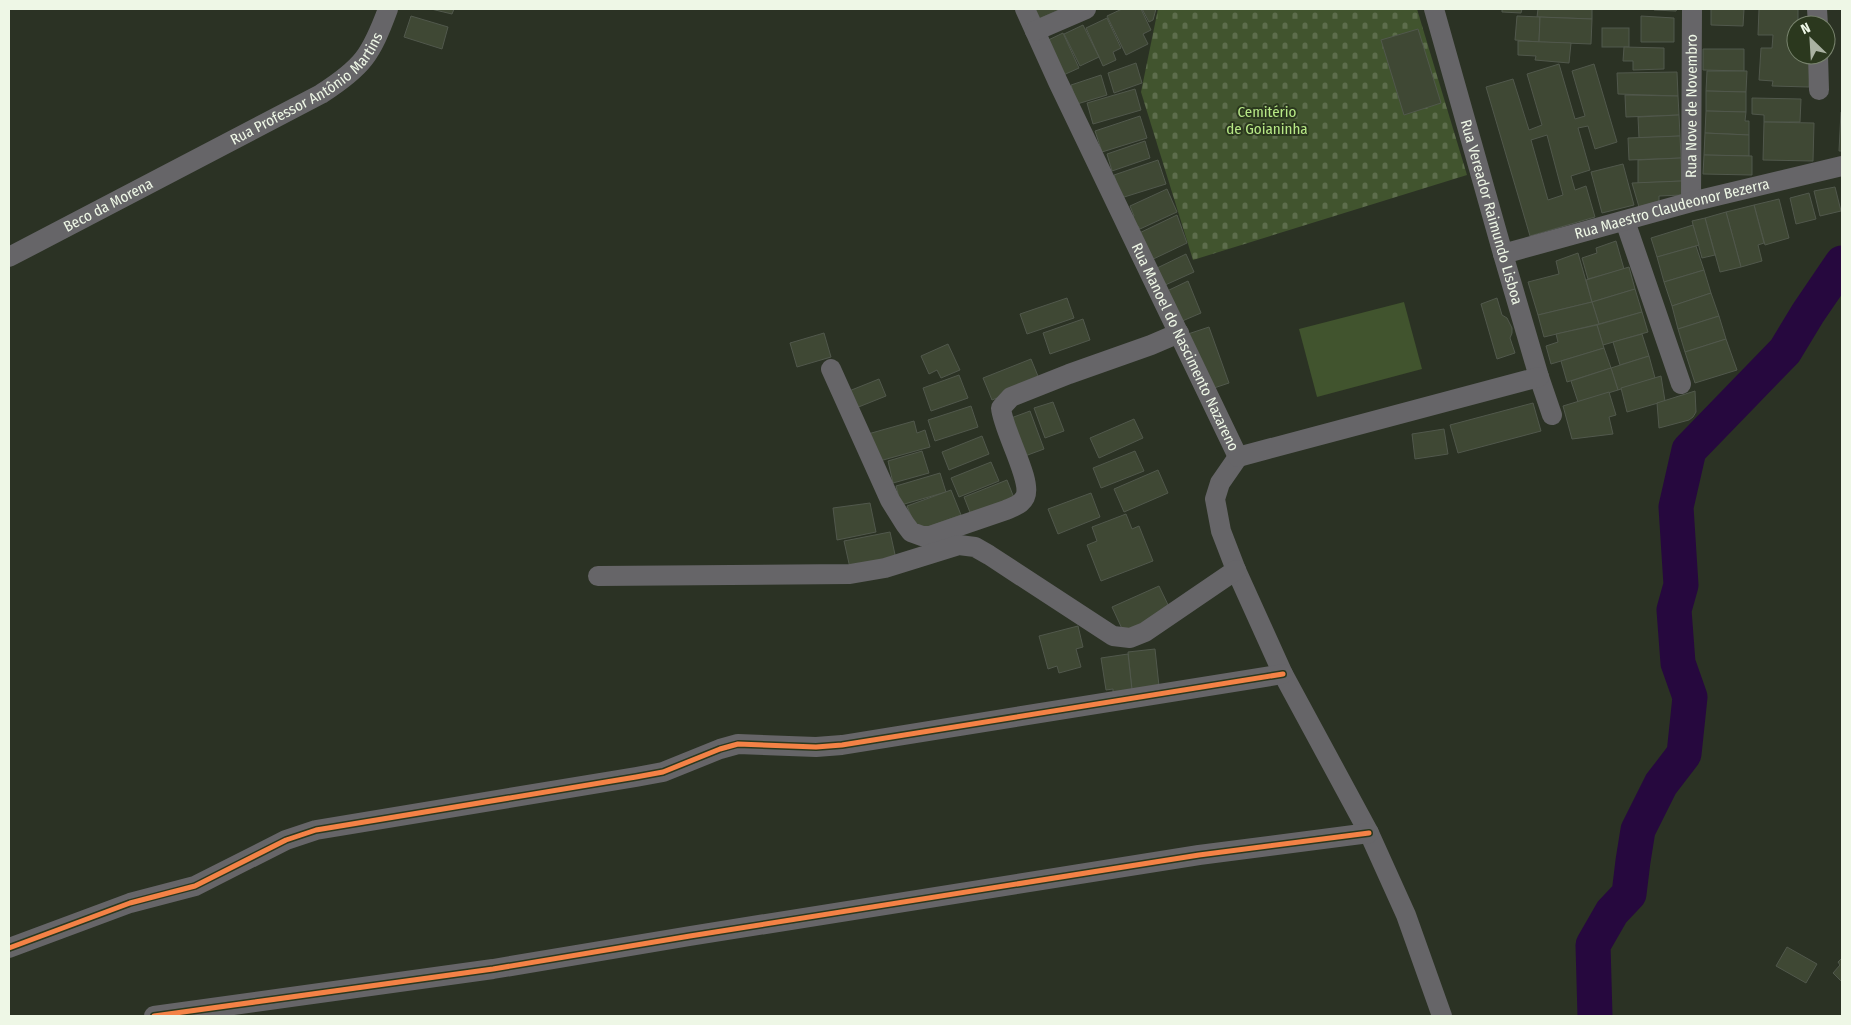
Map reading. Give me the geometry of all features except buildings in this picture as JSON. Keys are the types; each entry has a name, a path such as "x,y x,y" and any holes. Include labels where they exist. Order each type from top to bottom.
{"street":[{"name":"Rua Professor Antônio Martins","path":"208,154 321,94 345,79 369,54 388,9"},
{"name":"Rua Manoel do Nascimento Nazareno","path":"1025,9 1238,458 1539,377"},
{"path":"1035,31 1086,9"},
{"name":"Rua Vereador Raimundo Lisboa","path":"1434,9 1503,254 1552,415"},
{"name":"Rua Nove de Novembro","path":"1691,202 1692,9"},
{"path":"1818,65 1819,90"},
{"name":"Beco da Morena","path":"9,257 208,154"},
{"name":"Rua Maestro Claudeonor Bezerra","path":"1503,254 1691,202 1842,166"},
{"path":"1625,221 1681,384"},
{"path":"831,369 895,508 911,532 922,536 930,536 1006,510 1018,505 1024,499 1027,492 1027,484 1008,438 1002,416 1001,408 1011,397 1179,333"},
{"path":"1238,458 1220,483 1215,499 1221,531 1236,570 1283,674 1368,833 1406,916 1442,1016"},
{"path":"598,576 850,574 885,568 959,545 975,547 989,555 1113,636 1130,638 1145,632 1236,570"},
{"path":"9,948 130,903 196,886 286,840 316,830 663,772 720,748 738,744 816,747 842,745 1283,674"},
{"path":"154,1016 493,970 690,936 1189,857 1368,833"}],"green space":[{"name":"Cemitério de Goianinha","path":"1158,9 1417,9 1467,175 1193,260 1141,92"},
{"path":"1404,302 1422,369 1317,397 1299,329"}],"waterway":[{"path":"1595,1016 1593,945 1612,912 1629,894 1638,830 1661,784 1684,754 1690,697 1678,663 1674,610 1681,585 1676,507 1689,450 1785,351 1842,263"}],"cycle path":[{"path":"9,948 130,903 195,886 286,840 316,830 663,772 720,749 738,744 816,747 842,745 1283,674"},
{"path":"154,1016 493,969 1199,855 1369,833"}]}
